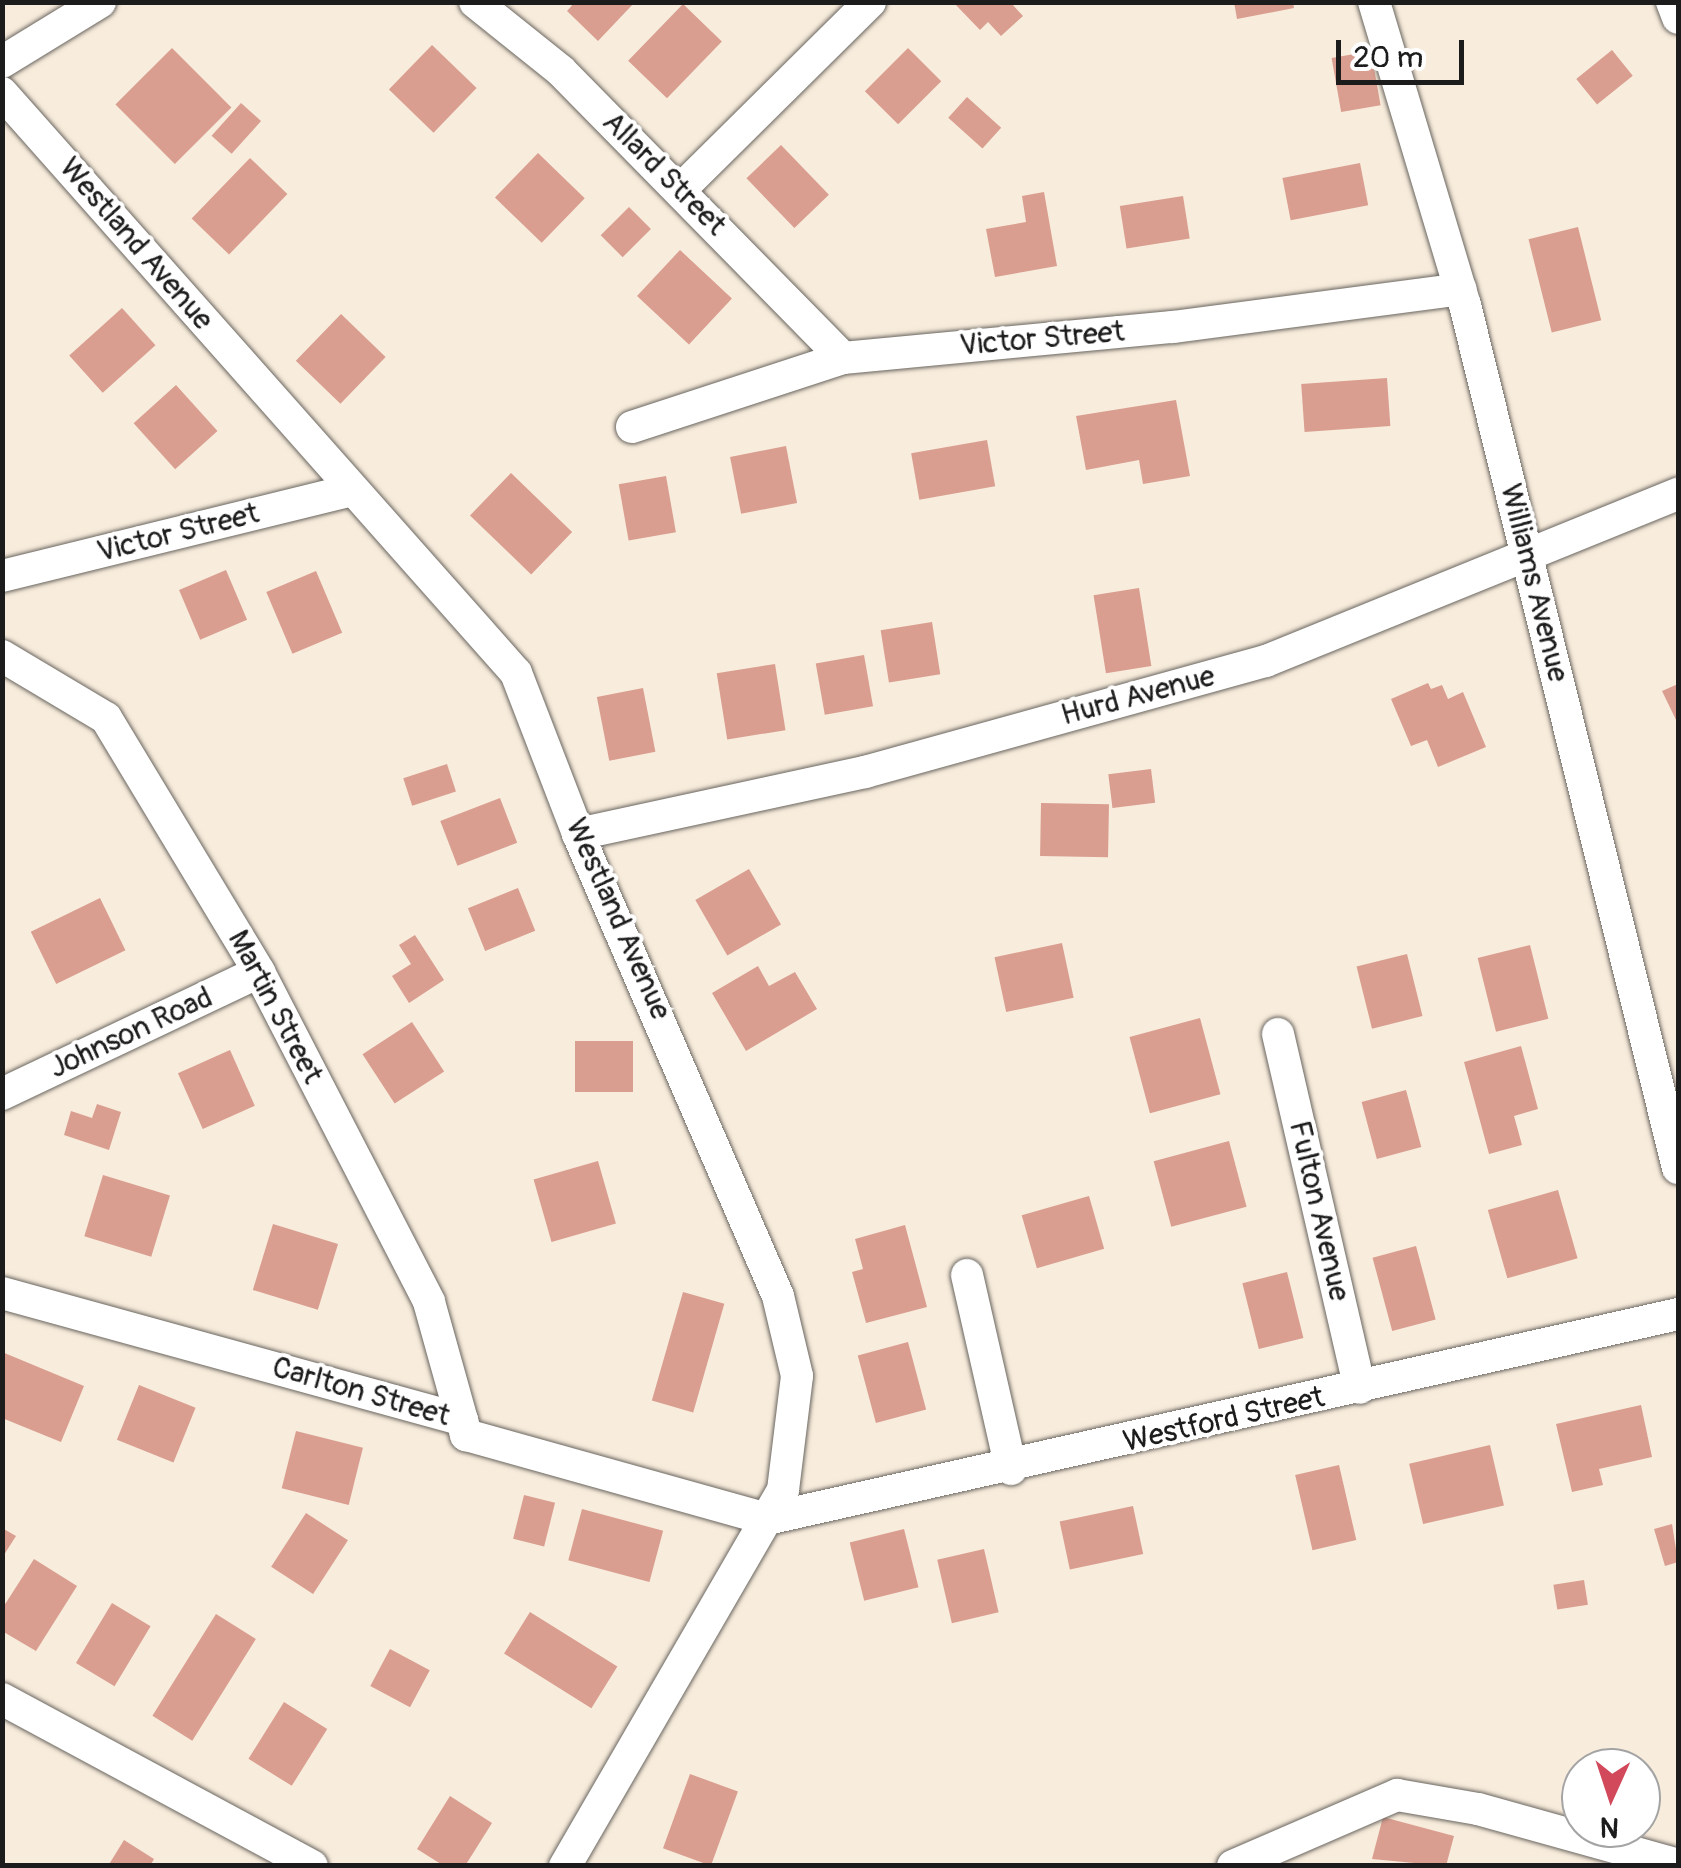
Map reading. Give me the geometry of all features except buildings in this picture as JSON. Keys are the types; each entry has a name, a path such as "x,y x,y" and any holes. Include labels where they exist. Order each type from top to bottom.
{"street":[{"path":"2,62 100,2"},
{"name":"Allard Street","path":"475,2 561,71 844,358"},
{"path":"681,189 870,2"},
{"name":"Williams Avenue","path":"1374,2 1460,290 1678,1168"},
{"path":"1672,2 1678,18"},
{"name":"Westland Avenue","path":"2,92 516,673 578,834 665,1026 791,1342 798,1414 783,1490 565,1866"},
{"name":"Victor Street","path":"632,428 844,358 1173,327 1460,290"},
{"name":"Victor Street","path":"2,576 353,490"},
{"name":"Hurd Avenue","path":"578,834 864,772 1266,661 1678,494"},
{"name":"Martin Street","path":"2,656 106,718 259,972 430,1302 462,1420"},
{"name":"Johnson Road","path":"2,1094 259,972"},
{"name":"Fulton Avenue","path":"1278,1034 1360,1388"},
{"path":"967,1275 1011,1469"},
{"name":"Carlton Street","path":"2,1293 462,1420 466,1435 767,1520"},
{"name":"Westford Street","path":"767,1520 1011,1469 1678,1314"},
{"path":"2,1699 312,1866"},
{"path":"1233,1866 1398,1795 1478,1810 1678,1865"}]}
